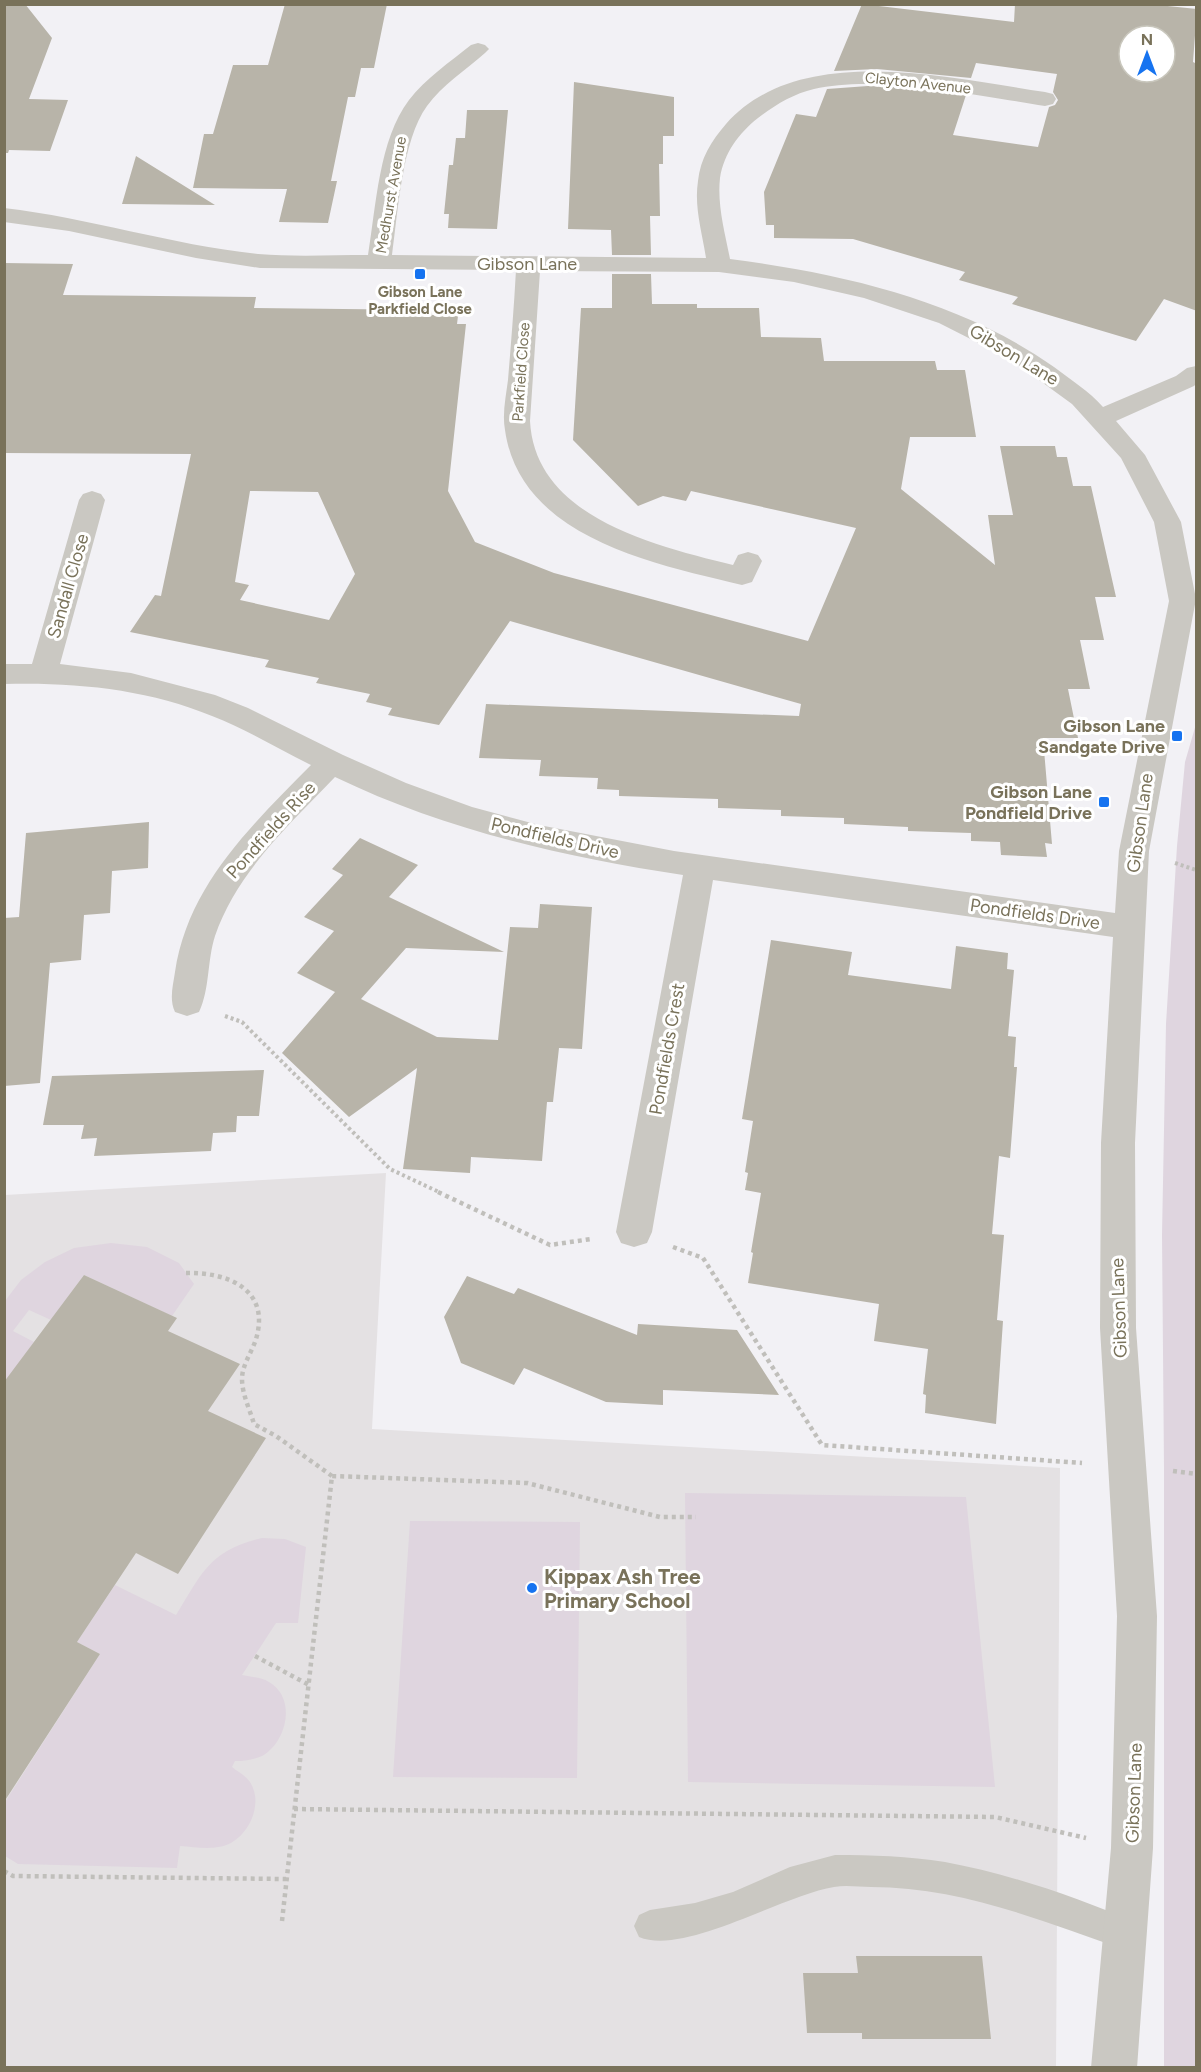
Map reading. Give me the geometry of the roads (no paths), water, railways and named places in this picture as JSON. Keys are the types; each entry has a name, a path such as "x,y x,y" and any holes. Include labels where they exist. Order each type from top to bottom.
{"street":[{"name":"Medhurst Avenue","path":"379,263 403,129 413,110 427,93 478,49"},
{"name":"Clayton Avenue","path":"719,265 709,195 711,168 716,154 732,130 757,108 780,94 829,79 874,77 1045,99"},
{"name":"Gibson Lane","path":"4,215 80,226 169,247 229,258 292,263 719,265 829,280 872,291 932,311 996,340 1078,397 1101,418 1140,466 1167,518 1181,573 1187,640 1137,826 1129,927 1118,1143 1117,1220 1118,1328 1137,1628 1136,1721 1126,1934 1114,2067"},
{"name":"Parkfield Close","path":"528,264 517,430 529,466 540,483 554,499 586,523 643,550 742,576 748,561"},
{"path":"1101,418 1185,381 1197,373"},
{"name":"Sandall Close","path":"44,672 92,500"},
{"name":"Pondfields Drive","path":"4,674 44,672 78,674 145,685 197,700 266,728 331,763 386,788 506,828 570,844 700,866 1129,927"},
{"name":"Pondfields Rise","path":"187,1003 198,939 217,894 246,852 331,763"},
{"name":"Pondfields Crest","path":"634,1232 700,866"}],"lane":[{"path":"650,1926 695,1919 735,1907 790,1883 835,1871 887,1871 945,1878 1010,1893 1126,1934"}],"place":[{"name":"Gibson Lane Parkfield Close","path":"420,274"},
{"name":"Gibson Lane Sandgate Drive","path":"1177,736"},
{"name":"Gibson Lane Pondfield Drive","path":"1104,802"},
{"name":"Kippax Ash Tree Primary School","path":"532,1588"}]}
